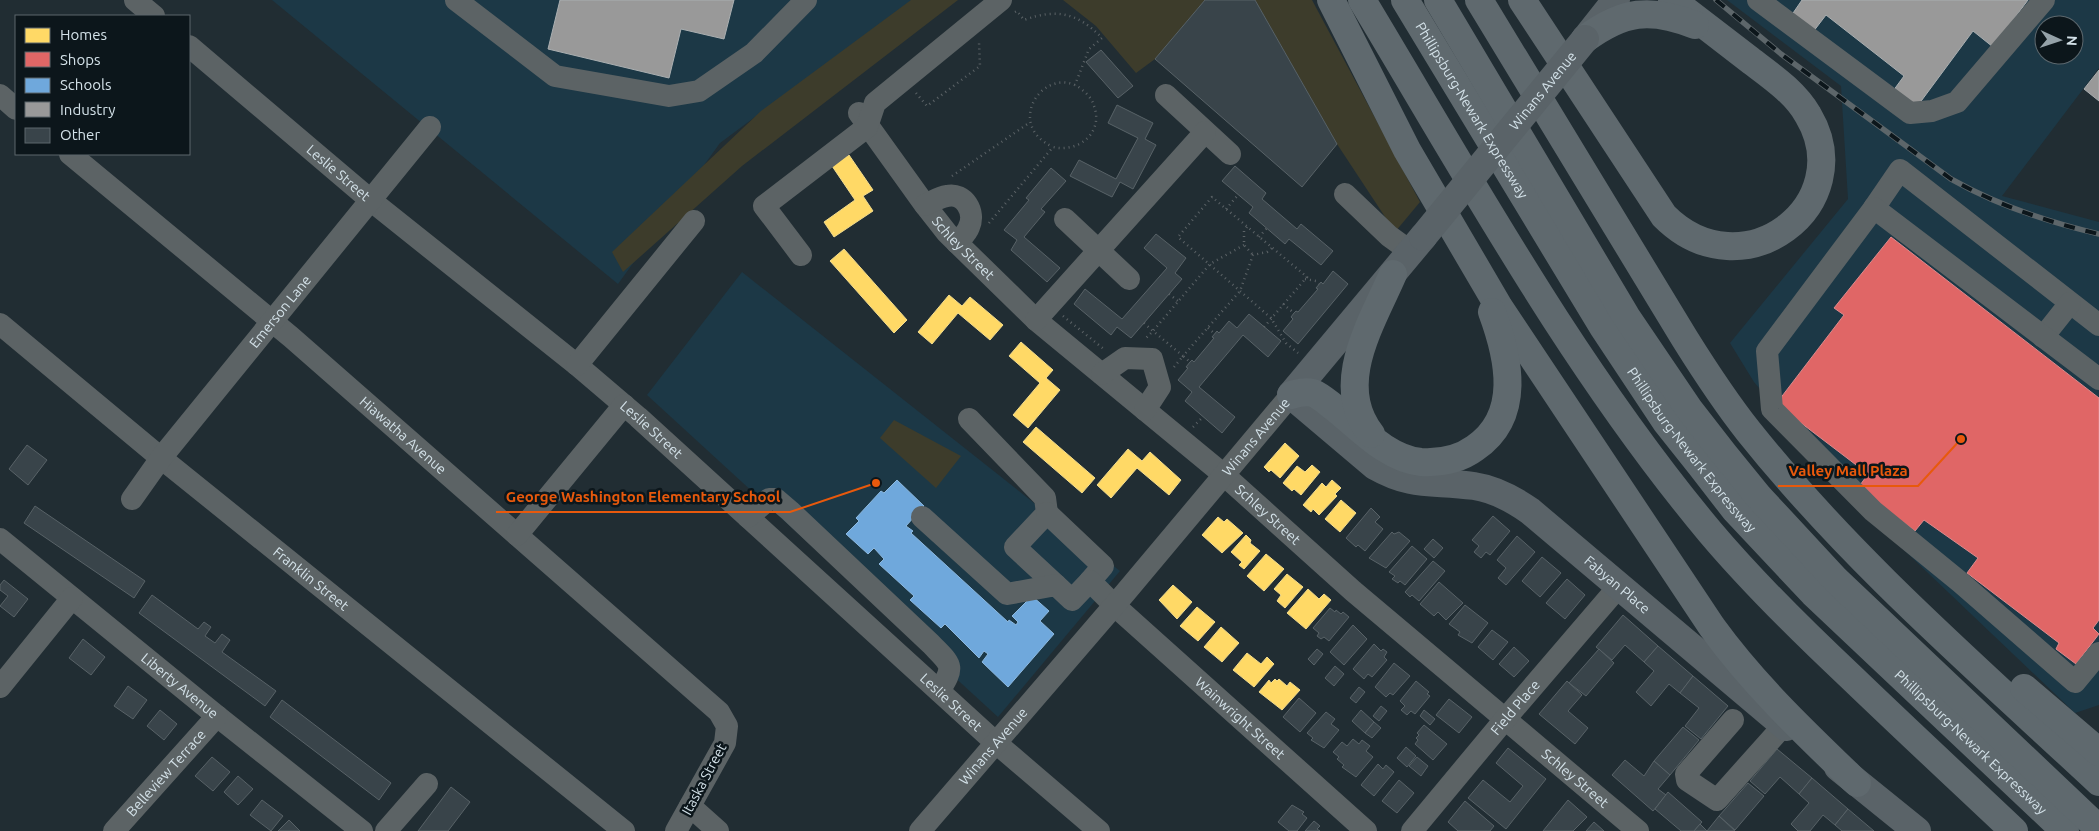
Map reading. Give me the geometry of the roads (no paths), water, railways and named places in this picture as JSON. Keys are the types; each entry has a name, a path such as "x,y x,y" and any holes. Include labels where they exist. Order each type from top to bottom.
{"highway":[{"path":"1331,0 1407,150 1499,307 1724,643 1763,690 1857,783"},
{"path":"1362,0 1493,218 1577,352 1675,489 1711,534 1787,616 2014,831"},
{"name":"Phillipsburg-Newark Expressway","path":"1405,0 1603,327 1666,422 1736,510 1813,593 2065,831"},
{"name":"Phillipsburg-Newark Expressway","path":"1438,0 1626,316 1673,386 1724,454 1778,518 1836,580 2099,829"},
{"path":"1479,0 1675,323 1732,409 1784,474 1834,530 2099,782"},
{"path":"1522,0 1664,216 1679,230 1697,240 1717,246 1738,246 1768,239 1787,228 1796,220 1808,204 1816,186 1820,158 1816,130 1802,105 1776,80 1672,0"},
{"path":"1585,40 1604,26 1623,18 1642,13 1653,13 1687,22 1726,42"},
{"path":"1291,395 1306,392 1320,396 1385,448 1410,460 1420,462 1443,461 1472,450 1490,437 1501,418 1506,400 1507,368 1498,327 1478,271"},
{"path":"1385,448 1369,432 1360,414 1355,394 1356,370 1360,346 1393,274"},
{"path":"1982,672 2015,680 2099,752"}],"main road":[{"name":"Winans Avenue","path":"1291,395 1417,245 1616,0"},
{"name":"Fabyan Place","path":"1291,395 1375,466 1385,472 1418,483 1452,484 1484,488 1520,504 1541,519 1620,585 1784,725 1917,831"}],"street":[{"path":"135,0 153,15"},
{"path":"456,0 555,76 669,96 699,91 754,53 806,0"},
{"path":"1758,0 1910,114 1932,110 1957,102 2044,0"},
{"path":"800,255 764,206 863,120 875,104 1005,8"},
{"name":"Leslie Street","path":"190,47 370,199 624,405 996,743 1099,831"},
{"path":"0,95 15,108"},
{"path":"1166,95 1230,154"},
{"name":"Schley Street","path":"863,120 925,205 957,243 1036,320 1224,475 1353,591 1638,831"},
{"name":"Emerson Lane","path":"132,500 161,458 430,127"},
{"path":"1036,320 1205,132"},
{"name":"Hiawatha Avenue","path":"71,155 272,321 719,712 727,726"},
{"path":"2098,657 2075,682 1960,582 1873,511 1772,409 1767,351 1874,208 1900,170 2099,325"},
{"path":"1345,194 1389,236 1417,245"},
{"path":"925,205 946,196 960,197 965,202 970,208 971,222 969,229 957,243"},
{"path":"1874,208 2099,379"},
{"path":"1065,220 1129,279"},
{"path":"576,365 694,221"},
{"path":"2043,337 2070,302"},
{"name":"Franklin Street","path":"0,324 161,458 624,831"},
{"path":"1102,374 1125,358 1152,359 1160,387 1145,410"},
{"name":"Winans Avenue","path":"920,831 1115,606 1291,395"},
{"path":"517,535 624,405"},
{"path":"969,419 1042,493 1046,498 1047,513 1103,566 1072,600 1016,547 1047,513"},
{"path":"748,517 769,499 776,499 790,511 947,661 951,669 939,691"},
{"path":"922,518 1007,594 1056,585"},
{"name":"Liberty Avenue","path":"0,539 217,716 362,831"},
{"name":"Wainwright Street","path":"1090,581 1115,606 1366,831"},
{"name":"Field Place","path":"1412,831 1620,585"},
{"path":"0,687 72,598"},
{"name":"Belleview Terrace","path":"114,831 217,716"},
{"path":"1733,720 1686,774 1687,780 1717,800 1784,725"},
{"name":"Itaska Street","path":"676,831 725,743 727,726"},
{"path":"386,831 427,784"},
{"path":"690,806 718,831"}],"railway":[{"path":"1716,0 1781,54 1951,179 2004,205 2060,224 2099,234"}],"place":[{"name":"Valley Mall Plaza","path":"1961,439"},
{"name":"George Washington Elementary School","path":"876,483"}]}
